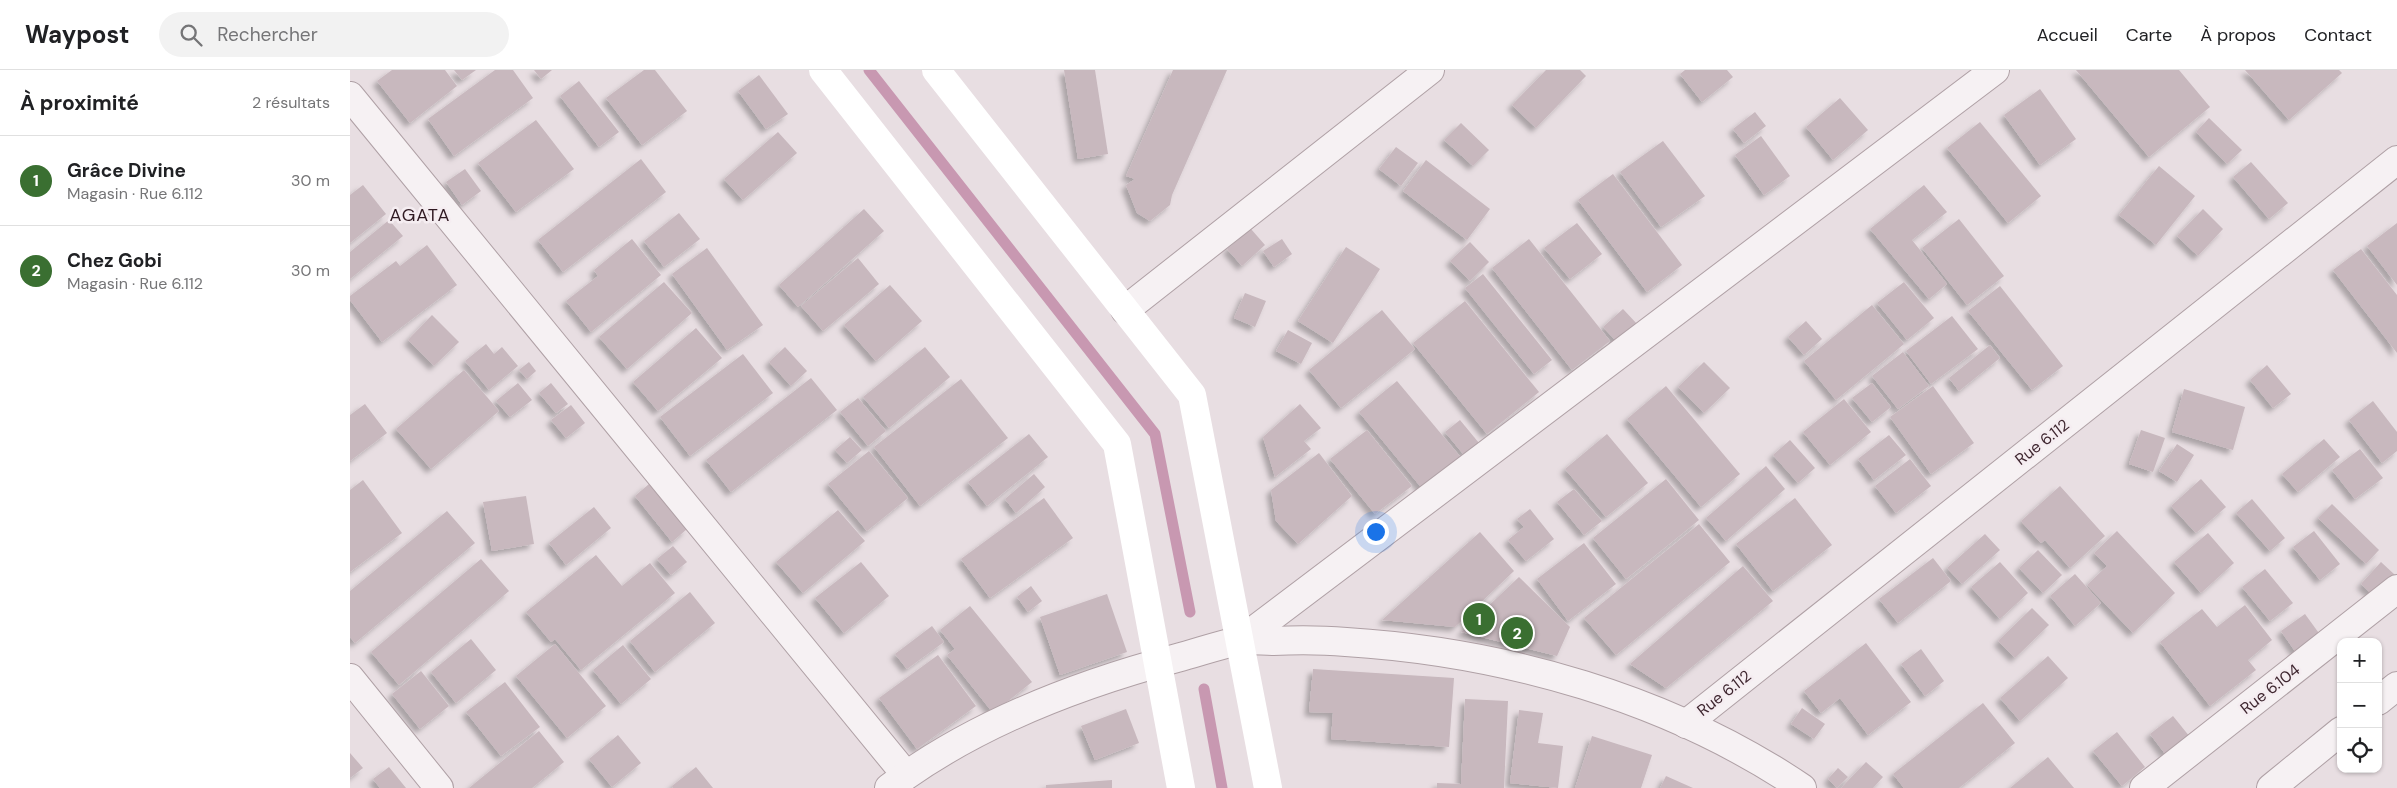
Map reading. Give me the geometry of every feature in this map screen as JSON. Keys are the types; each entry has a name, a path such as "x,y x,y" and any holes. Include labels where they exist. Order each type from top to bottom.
{"main road":[{"path":"823,70 1117,444 1181,788"},
{"path":"936,70 1192,395 1268,788"}],"street":[{"path":"1125,310 1430,70"},
{"path":"1240,641 1995,70"},
{"path":"350,96 898,782 965,740 1028,709 1092,684 1158,663 1240,641 1316,640 1383,644 1468,655 1542,672 1615,695 1686,724 1779,773 1802,788"},
{"name":"Rue 6.112","path":"1686,724 2397,160"},
{"name":"Rue 6.104","path":"2144,788 2397,589"},
{"path":"350,678 439,788"},
{"path":"2382,698 2397,686"},
{"path":"2271,788 2337,734"}],"building":[{"path":"392,70 445,70 457,86 410,123 377,81"},
{"path":"454,70 476,70 462,80"},
{"path":"495,70 513,70 533,98 454,156 428,119"},
{"path":"534,70 552,70 541,79"},
{"path":"644,70 655,70 687,111 642,145 606,98"},
{"path":"1064,70 1095,70 1108,154 1078,159"},
{"path":"1173,70 1227,70 1172,195 1170,205 1150,221 1137,213 1126,185 1135,179 1126,176"},
{"path":"1546,70 1580,70 1586,76 1536,128 1512,105"},
{"path":"1685,70 1727,70 1733,77 1702,102 1680,74"},
{"path":"2076,70 2179,70 2210,107 2149,157"},
{"path":"2245,70 2339,70 2342,73 2289,120"},
{"path":"759,75 788,114 766,129 738,91"},
{"path":"579,81 619,132 599,147 560,96"},
{"path":"2040,89 2076,139 2040,165 2004,115"},
{"path":"1840,98 1868,130 1833,160 1806,127"},
{"path":"1755,112 1766,126 1744,143 1733,129"},
{"path":"2209,118 2242,150 2227,164 2196,132"},
{"path":"536,120 574,169 516,212 478,163"},
{"path":"1980,122 2041,196 2008,223 1947,148"},
{"path":"1461,123 1489,150 1473,166 1444,140"},
{"path":"778,132 797,153 743,200 724,179"},
{"path":"1761,136 1790,176 1764,195 1735,155"},
{"path":"1663,141 1705,196 1661,227 1620,172"},
{"path":"1396,147 1418,163 1401,186 1379,169"},
{"path":"641,159 666,192 563,272 538,240"},
{"path":"1426,160 1490,209 1467,240 1403,191"},
{"path":"2251,162 2288,203 2269,219 2233,177"},
{"path":"2159,166 2195,196 2156,245 2119,215"},
{"path":"465,169 481,191 462,205 446,182"},
{"path":"1613,174 1682,265 1647,292 1578,200"},
{"path":"363,185 386,214 350,243 350,195"},
{"path":"1924,185 1947,212 1912,240 1947,284 1929,299 1870,229"},
{"path":"864,209 884,231 798,307 779,285"},
{"path":"2203,209 2223,229 2198,256 2177,236"},
{"path":"679,213 700,239 664,267 644,241"},
{"path":"1959,219 2004,276 1967,305 1922,248"},
{"path":"389,220 403,236 350,279 350,252"},
{"path":"1577,223 1602,254 1570,279 1544,248"},
{"path":"2397,223 2397,285 2367,246"},
{"path":"1251,229 1265,245 1242,266 1227,249"},
{"path":"632,239 661,275 591,332 566,301 598,276 594,270"},
{"path":"1282,239 1292,254 1274,267 1263,251"},
{"path":"1529,239 1610,341 1572,370 1492,268"},
{"path":"1470,242 1489,262 1470,281 1450,261"},
{"path":"427,245 457,285 382,342 350,300 350,296 396,261 400,266"},
{"path":"1346,247 1380,269 1333,343 1298,321"},
{"path":"707,248 763,325 727,350 672,274"},
{"path":"2361,249 2397,295 2397,353 2333,270"},
{"path":"858,258 879,284 823,331 801,306"},
{"path":"1483,274 1552,360 1534,374 1465,288"},
{"path":"664,282 692,313 627,369 599,337"},
{"path":"1904,282 1934,318 1907,340 1877,303"},
{"path":"890,285 922,321 876,361 844,325"},
{"path":"2000,286 2063,366 2032,390 1968,311"},
{"path":"1245,293 1266,301 1255,327 1234,318"},
{"path":"1465,301 1539,392 1487,434 1413,343"},
{"path":"1872,305 1904,344 1836,400 1804,361"},
{"path":"1623,309 1638,325 1618,343 1603,327"},
{"path":"1382,310 1415,349 1341,408 1309,370"},
{"path":"432,315 459,342 434,366 408,340"},
{"path":"1952,316 1978,349 1931,384 1906,351"},
{"path":"1806,321 1822,339 1804,355 1788,337"},
{"path":"696,328 722,358 658,411 633,382"},
{"path":"1288,330 1312,343 1301,364 1276,351"},
{"path":"486,344 494,354 502,347 518,366 489,390 465,361"},
{"path":"1990,345 2000,358 1959,391 1949,378"},
{"path":"785,347 807,371 791,386 769,362"},
{"path":"925,347 950,377 889,428 863,397"},
{"path":"1903,352 1929,386 1898,409 1872,376"},
{"path":"743,354 773,393 690,456 660,417"},
{"path":"529,362 536,371 527,379 519,370"},
{"path":"1704,362 1730,388 1704,413 1678,387"},
{"path":"2267,365 2291,394 2273,408 2250,380"},
{"path":"464,370 499,411 431,469 396,429"},
{"path":"811,378 837,410 731,492 706,460"},
{"path":"961,379 1008,438 920,506 874,447"},
{"path":"1397,381 1463,460 1425,492 1359,412"},
{"path":"518,383 532,400 510,417 496,401"},
{"path":"551,383 568,404 556,413 539,393"},
{"path":"1872,383 1891,407 1872,422 1852,398"},
{"path":"1666,386 1740,474 1701,507 1627,419"},
{"path":"1933,386 1974,443 1931,474 1890,417"},
{"path":"2184,389 2245,407 2233,450 2172,432"},
{"path":"858,398 886,431 868,446 840,412"},
{"path":"1844,399 1871,432 1830,465 1803,432"},
{"path":"2373,401 2397,432 2397,451 2382,463 2349,420"},
{"path":"365,404 387,433 350,461 350,415"},
{"path":"1300,404 1321,428 1304,441 1311,449 1275,477 1263,437"},
{"path":"571,405 585,423 566,438 551,420"},
{"path":"1460,420 1479,443 1464,455 1445,432"},
{"path":"1367,430 1412,486 1375,514 1330,459"},
{"path":"2141,430 2165,438 2153,472 2129,464"},
{"path":"1029,434 1048,457 987,506 968,482"},
{"path":"1607,434 1648,483 1606,517 1565,469"},
{"path":"1889,435 1906,455 1874,480 1858,459"},
{"path":"850,437 862,450 847,463 835,450"},
{"path":"2324,439 2340,457 2298,492 2282,474"},
{"path":"1790,440 1815,468 1798,483 1773,455"},
{"path":"2177,444 2194,455 2177,482 2159,471"},
{"path":"2360,449 2383,478 2355,499 2332,470"},
{"path":"869,451 908,498 867,531 828,484"},
{"path":"1319,453 1352,496 1298,544 1276,521 1271,490"},
{"path":"1910,459 1931,486 1896,513 1875,486"},
{"path":"1766,466 1785,489 1726,541 1706,518"},
{"path":"1034,474 1045,487 1016,513 1005,499"},
{"path":"1666,479 1699,520 1626,579 1593,538"},
{"path":"2201,479 2226,507 2196,533 2171,506"},
{"path":"363,480 402,533 350,572 350,490"},
{"path":"649,484 687,529 672,542 635,496"},
{"path":"2060,486 2105,536 2070,568 2045,540 2041,543 2021,521"},
{"path":"1574,489 1602,521 1584,535 1557,502"},
{"path":"526,496 534,544 492,551 483,502"},
{"path":"1044,498 1073,538 990,598 961,559"},
{"path":"1795,498 1832,545 1773,591 1736,544"},
{"path":"2252,499 2285,538 2270,551 2236,513"},
{"path":"2332,504 2379,550 2366,564 2318,518"},
{"path":"594,507 611,528 566,565 549,543"},
{"path":"1530,509 1554,539 1526,561 1508,540 1524,527 1517,519"},
{"path":"838,510 865,541 803,593 776,562"},
{"path":"447,511 475,543 355,643 350,637 350,591"},
{"path":"1699,524 1730,562 1616,655 1584,618"},
{"path":"2117,531 2175,593 2133,633 2087,585 2107,566 2094,553"},
{"path":"2314,531 2340,564 2320,580 2293,547"},
{"path":"1480,532 1514,571 1455,627 1382,620"},
{"path":"2208,533 2234,563 2201,593 2174,562"},
{"path":"1985,534 2000,550 1962,584 1947,568"},
{"path":"1584,543 1616,584 1568,621 1537,579"},
{"path":"673,546 687,562 671,575 657,559"},
{"path":"2038,550 2062,575 2043,593 2019,568"},
{"path":"596,555 622,586 650,563 675,593 581,670 555,639 551,642 526,612"},
{"path":"1933,558 1951,581 1898,623 1879,599"},
{"path":"481,559 509,591 399,685 371,652"},
{"path":"861,562 889,596 844,633 815,598"},
{"path":"2000,562 2028,593 2000,619 1971,587"},
{"path":"2381,562 2395,575 2375,597 2361,584"},
{"path":"1743,566 1773,601 1666,688 1630,664"},
{"path":"2265,569 2293,603 2270,621 2242,587"},
{"path":"2075,574 2101,603 2075,626 2050,596"},
{"path":"1519,577 1570,627 1557,656 1461,632"},
{"path":"1031,586 1042,601 1028,612 1017,597"},
{"path":"690,592 715,623 655,672 630,641"},
{"path":"1107,594 1127,652 1060,675 1040,617"},
{"path":"2245,605 2272,640 2248,660 2256,670 2210,706 2160,642 2202,609 2217,627"},
{"path":"970,606 1032,682 993,713 947,655 955,649 940,630"},
{"path":"2032,608 2049,625 2015,658 1998,641"},
{"path":"2305,614 2321,636 2297,654 2281,631"},
{"path":"932,626 944,642 907,669 895,654"},
{"path":"471,639 496,670 456,703 431,672"},
{"path":"1866,643 1911,702 1868,735 1840,698 1821,713 1804,691"},
{"path":"555,644 606,706 567,738 516,676"},
{"path":"623,645 651,679 621,704 593,670"},
{"path":"1921,649 1944,681 1925,696 1901,664"},
{"path":"938,655 976,706 917,749 879,698"},
{"path":"2048,656 2068,678 2020,721 2000,698"},
{"path":"1313,669 1454,678 1449,747 1331,739 1333,713 1309,712"},
{"path":"421,671 449,706 420,729 392,694"},
{"path":"505,682 540,727 501,756 466,712"},
{"path":"1465,699 1508,701 1504,788 1437,788 1437,783 1461,784"},
{"path":"1983,703 2015,743 1959,788 1904,788 1893,774"},
{"path":"1802,708 1825,724 1814,739 1791,724"},
{"path":"1126,709 1139,743 1095,760 1081,726"},
{"path":"1519,710 1543,713 1538,743 1563,746 1558,788 1510,783"},
{"path":"2173,716 2190,737 2166,755 2150,734"},
{"path":"539,731 564,762 532,788 469,788"},
{"path":"2117,732 2145,767 2122,786 2093,751"},
{"path":"618,735 641,763 612,787 589,759"},
{"path":"1592,736 1652,755 1641,788 1575,788"},
{"path":"350,753 363,768 350,778"},
{"path":"2048,757 2074,788 2010,788"},
{"path":"1866,762 1883,777 1873,788 1841,788"},
{"path":"389,767 406,788 380,788 373,779"},
{"path":"696,767 713,788 673,788 672,786"},
{"path":"1838,768 1848,777 1837,788 1828,779"},
{"path":"1666,776 1693,788 1660,788"},
{"path":"1112,780 1112,788 1046,788 1046,785"}],"waterway":[{"path":"869,70 1155,434 1190,612"},
{"path":"1204,689 1222,788"}],"place":[{"name":"Grâce Divine","path":"1479,619"},
{"name":"Chez Gobi","path":"1517,633"}],"district":[{"name":"AGATA","path":"420,215"}]}
